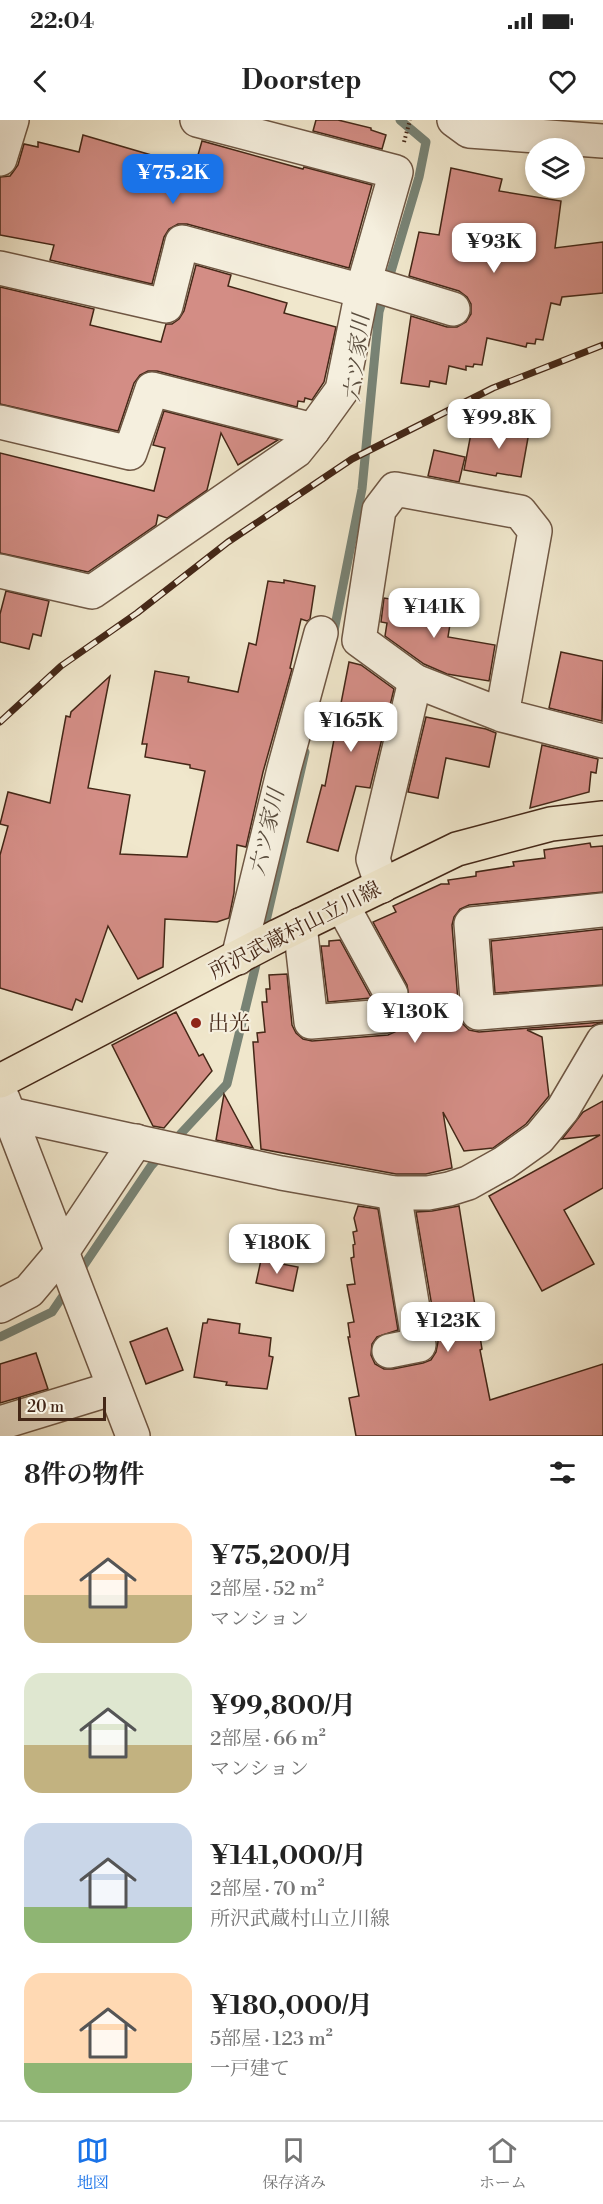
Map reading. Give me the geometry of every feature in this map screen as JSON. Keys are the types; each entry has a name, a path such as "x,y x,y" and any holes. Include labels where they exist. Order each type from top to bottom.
{"main road":[{"name":"所沢武蔵村山立川線","path":"0,1081 289,931 457,849 551,824 603,818"}],"street":[{"path":"0,159 12,120"},
{"path":"0,571 92,592 296,452 342,390 363,286 396,172 197,120"},
{"path":"454,120 469,131 603,141"},
{"path":"0,268 166,306 182,242 453,309"},
{"path":"0,422 130,453 152,389 313,430"},
{"path":"502,715 535,531 520,512 395,489 379,510 359,640 415,681 502,715 603,741"},
{"path":"243,956 284,769 321,633"},
{"path":"382,886 374,859 415,681"},
{"path":"289,931 310,1022 386,1016 391,994 342,905"},
{"path":"603,910 471,924 478,1013 603,1003"},
{"path":"5,1103 147,1144 394,1193 428,1193 449,1190 468,1183 522,1151 539,1137 563,1109 603,1041"},
{"path":"5,1103 133,1436"},
{"path":"0,1306 29,1291 65,1260 147,1144"},
{"path":"389,1351 419,1345 394,1193"},
{"path":"0,1423 114,1388"}],"path":[{"path":"403,148 410,120"}],"building":[{"path":"316,120 338,120 371,128 371,130 386,135 382,149 313,131"},
{"path":"83,135 165,159 166,156 174,158 174,156 196,162 202,141 372,185 349,268 187,224 178,224 169,229 164,237 152,284 50,260 54,245 0,235 0,177 10,176 13,172 18,165 24,144 38,147 38,142 79,152"},
{"path":"451,168 502,179 499,191 525,195 525,198 561,201 555,248 603,242 603,293 562,297 560,305 551,303 543,340 536,339 535,344 527,343 526,347 487,338 482,365 466,366 466,370 449,366 446,384 430,381 429,387 401,383 411,316 447,327 457,327 466,322 471,314 471,304 467,297 459,291 409,276 419,232 439,235"},
{"path":"196,265 231,275 228,286 287,303 284,313 336,327 324,382 312,400 305,398 304,402 298,401 297,407 157,371 148,371 140,375 134,383 118,431 0,404 0,287 94,309 90,325 161,342 166,324 172,324 179,319 184,311"},
{"path":"164,411 278,440 238,465 221,433 207,490 167,518 158,515 156,525 88,572 0,553 0,453 154,491 165,448 153,445"},
{"path":"508,417 531,421 521,477 497,473 496,476 464,470 472,428 505,433"},
{"path":"434,450 465,457 459,482 428,476"},
{"path":"284,580 315,586 310,619 307,621 301,619 290,668 292,669 263,772 246,847 237,845 234,893 229,918 217,922 165,919 163,967 138,979 108,926 82,1002 76,999 72,1010 0,988 0,855 8,826 0,824 8,792 50,803 66,716 70,717 71,712 110,676 88,788 130,795 120,854 187,857 205,771 190,768 190,765 145,757 147,744 142,744 155,671 189,677 188,682 238,692 249,643 256,645 268,581 284,583"},
{"path":"6,591 49,601 41,636 33,634 29,649 0,642 0,614"},
{"path":"391,595 439,603 437,615 451,618 448,637 495,645 489,681 447,674 424,664 385,636 387,623 381,622 384,598 390,599"},
{"path":"561,652 603,661 602,721 549,708"},
{"path":"349,662 361,665 394,689 370,788 356,786 338,851 307,842 322,785 325,786"},
{"path":"426,717 496,733 489,767 446,758 438,798 408,792"},
{"path":"542,745 598,759 596,773 591,772 589,792 530,808"},
{"path":"590,843 591,847 603,846 603,892 469,905 460,909 452,925 459,1014 462,1023 469,1030 479,1032 603,1022 592,1026 527,1030 542,1037 549,1096 526,1124 493,1148 464,1151 443,1112 452,1168 426,1174 396,1174 261,1149 253,1042 258,1042 257,1033 265,1032 262,1002 267,1002 266,989 270,989 269,975 287,974 292,1025 303,1039 312,1041 388,1035 399,1030 404,1021 409,997 407,985 373,922 396,912 393,906 441,884 449,884 448,880 476,876 476,872 514,866 513,862 545,858 544,850"},
{"path":"603,929 603,985 495,993 491,941"},
{"path":"340,940 371,998 328,1002 321,946 329,946 329,941"},
{"path":"176,1012 199,1056 203,1054 212,1071 164,1128 153,1126 112,1045"},
{"path":"224,1094 253,1148 216,1140"},
{"path":"603,1101 603,1188 564,1210 594,1264 542,1291 489,1196 600,1135 562,1139 583,1112"},
{"path":"358,1206 378,1209 398,1330 377,1337 372,1344 371,1355 375,1364 384,1369 393,1369 431,1360 436,1352 438,1342 416,1212 459,1206 482,1349 480,1350 490,1400 603,1364 603,1436 356,1436 349,1398 359,1396 348,1337 350,1337 348,1323 354,1322 347,1285 355,1284 351,1258 354,1257 353,1232 357,1231 354,1218"},
{"path":"261,1260 298,1267 293,1291 256,1283"},
{"path":"208,1319 240,1324 239,1333 271,1338 269,1356 273,1357 267,1389 226,1385 227,1382 194,1377 203,1323 207,1323"},
{"path":"167,1328 183,1370 146,1384 130,1342"},
{"path":"36,1353 48,1389 0,1403 0,1364"}],"waterway":[{"name":"六ツ家川","path":"333,636 362,489 379,312 419,177 426,142 400,120"},
{"name":"六ツ家川","path":"263,934 305,752"},
{"name":"六ツ家川","path":"173,1142 227,1084 258,956"},
{"name":"六ツ家川","path":"78,1274 151,1166 161,1155"},
{"name":"六ツ家川","path":"0,1337 52,1312 69,1287"}],"railway":[{"path":"0,722 61,666 137,613 228,542 352,459 493,388 603,345"}],"place":[{"name":"出光","path":"196,1023"}]}
